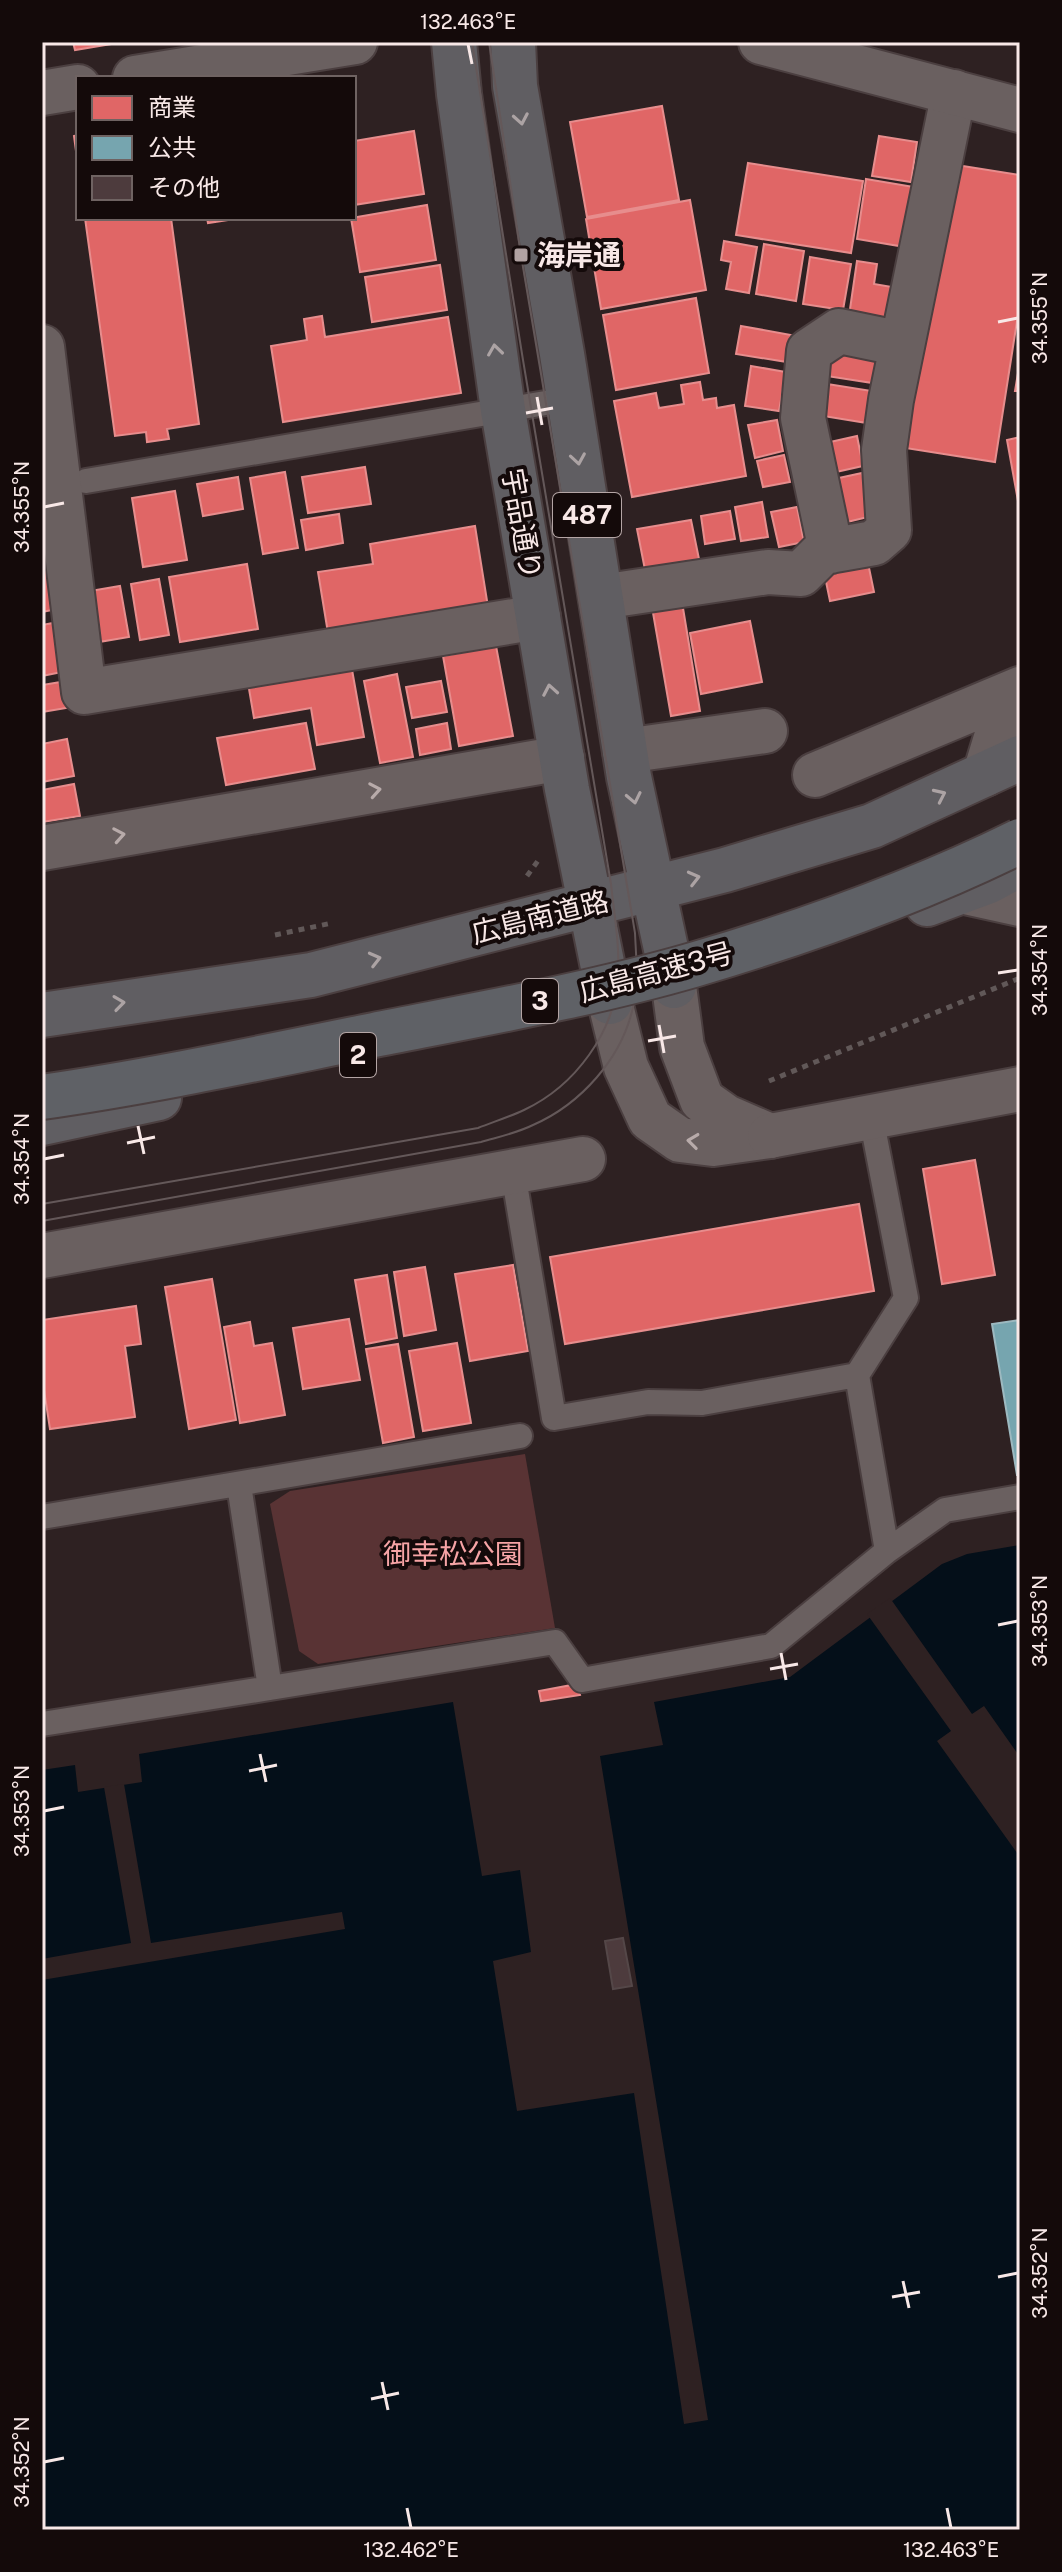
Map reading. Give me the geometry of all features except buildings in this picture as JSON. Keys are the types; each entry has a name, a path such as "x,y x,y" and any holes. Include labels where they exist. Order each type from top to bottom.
{"highway":[{"name":"宇品通り","path":"454,42 503,410 562,758 610,1002"},
{"name":"487","path":"513,42 515,86 625,751 674,986"},
{"name":"広島南道路","path":"42,1015 311,975 653,889 872,826 1003,766"},
{"name":"広島高速3号","path":"42,1097 115,1086 512,1008 690,965 820,925 966,868 1020,841"},
{"name":"2","path":"42,1123 610,1002 747,968 843,937 989,881 1020,864"}],"street":[{"path":"147,76 355,42"},
{"path":"761,42 1020,110"},
{"path":"42,93 76,87"},
{"path":"601,597 768,572 801,574 823,552 874,543 889,530 884,450 902,344 954,92"},
{"path":"831,551 803,418 809,351 839,331 902,344"},
{"path":"42,347 84,692 538,617"},
{"path":"1003,766 1015,692"},
{"path":"815,775 1015,692"},
{"path":"625,751 765,731"},
{"path":"42,848 562,758"},
{"path":"961,891 1020,904"},
{"path":"674,986 682,1047 702,1100 726,1117 770,1136"},
{"path":"610,1002 626,1067 650,1119 680,1140 713,1144 770,1136 1020,1089"},
{"path":"42,1256 583,1159"}],"lane":[{"path":"86,481 569,399"},
{"path":"871,1117 906,1298 857,1375 887,1551"},
{"path":"513,1172 554,1418 648,1402 702,1403 857,1375"},
{"path":"42,1517 74,1520 156,1507 239,1485 520,1436"},
{"path":"239,1485 270,1688"},
{"path":"42,1724 555,1642 582,1680 771,1646 887,1551 945,1510 1020,1497"}],"path":[{"path":"516,882 529,875 542,853"},
{"path":"270,936 332,923"},
{"path":"769,1081 1020,978"}],"green space":[{"name":"御幸松公園","path":"525,1454 555,1628 318,1664 299,1651 270,1504 290,1491"}],"shaded area":[{"path":"1020,1545 1020,2530 42,2530 42,1770 75,1765 78,1792 142,1782 139,1754 453,1702 482,1876 520,1870 531,1952 493,1961 517,2111 634,2093 684,2424 708,2420 600,1756 663,1745 654,1702 790,1677 942,1564 967,1554"}],"pier":[{"path":"890,1598 972,1714 984,1706 1020,1757 1020,1857 937,1741 951,1731 867,1614"},
{"path":"124,1784 151,1943 342,1912 345,1929 42,1980 42,1959 131,1943 104,1787"}],"tram line":[{"path":"42,1204 478,1128 524,1110 560,1087 589,1055 609,1017 618,976 611,884 472,42"},
{"path":"42,1221 481,1142 514,1133 551,1116 583,1092 609,1061 628,1026 636,989 635,933 521,255 489,42"}],"place":[{"name":"海岸通","path":"521,255"}]}
